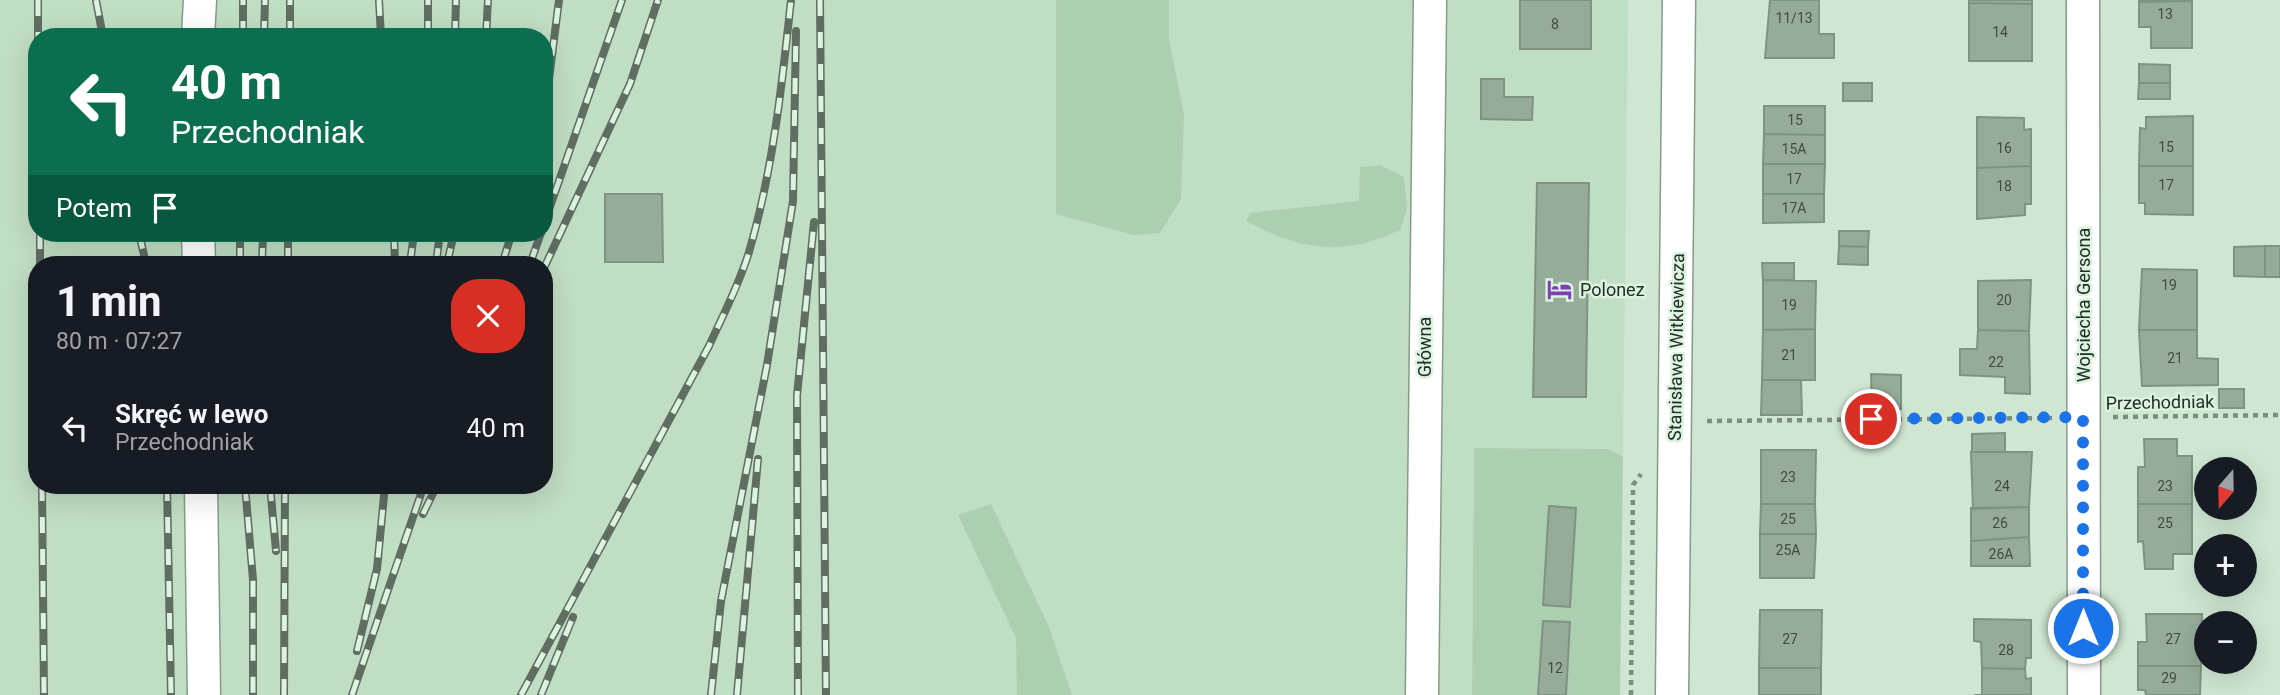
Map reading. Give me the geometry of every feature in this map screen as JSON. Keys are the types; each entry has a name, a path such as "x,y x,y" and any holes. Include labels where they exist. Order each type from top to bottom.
{"street":[{"path":"198,28 200,0"},
{"name":"Główna","path":"1422,695 1430,0"},
{"name":"Stanisława Witkiewicza","path":"1672,695 1679,0"},
{"name":"Wojciecha Gersona","path":"2083,0 2084,695"},
{"path":"201,494 204,695"}],"path":[{"name":"Przechodniak","path":"1704,421 2280,415"}],"shaded area":[{"path":"0,0 1628,0 1623,456 1607,449 1474,449 1472,695 0,695"},
{"path":"1056,0 1169,0 1169,39 1184,115 1181,199 1160,233 1133,235 1056,214"},
{"path":"1380,165 1404,177 1407,209 1400,230 1379,239 1341,247 1322,247 1286,239 1246,221 1250,213 1359,201 1360,167"},
{"path":"1474,448 1607,449 1623,456 1620,695 1472,695"},
{"path":"991,504 1049,627 1072,695 1017,695 1016,638 958,515"}],"building":[{"path":"1520,0 1591,0 1591,49 1520,49"},
{"path":"1770,0 1819,0 1819,34 1834,34 1834,58 1765,58"},
{"path":"1969,0 2032,0 2032,4 1969,3"},
{"path":"2192,0 2192,1 2139,2"},
{"path":"2192,1 2192,48 2151,48 2151,27 2139,27 2139,2"},
{"path":"1969,3 2032,4 2032,61 1969,61"},
{"path":"2139,64 2170,65 2170,83 2139,83"},
{"path":"1481,79 1504,79 1504,97 1533,97 1532,120 1481,119"},
{"path":"1843,83 1872,83 1872,101 1843,101"},
{"path":"2139,83 2170,83 2170,99 2138,99"},
{"path":"1764,106 1825,106 1825,135 1764,134"},
{"path":"2193,116 2193,166 2139,166 2140,128 2146,129 2146,117"},
{"path":"1977,117 2024,118 2024,130 2031,129 2031,166 1977,168"},
{"path":"1764,134 1825,135 1825,164 1763,164"},
{"path":"1763,164 1825,164 1824,194 1763,194"},
{"path":"2031,166 2031,204 2025,204 2025,215 1977,219 1977,168"},
{"path":"2139,166 2193,166 2193,215 2145,214 2145,203 2139,203"},
{"path":"1537,183 1589,183 1586,397 1533,397"},
{"path":"605,194 662,194 663,262 605,262"},
{"path":"1763,194 1824,194 1824,222 1763,223"},
{"path":"1839,231 1869,231 1868,247 1839,246"},
{"path":"1839,246 1868,247 1868,265 1838,264"},
{"path":"2265,246 2265,277 2234,276 2234,247"},
{"path":"2265,246 2280,246 2280,277 2265,277"},
{"path":"1762,263 1794,263 1794,280 1763,280"},
{"path":"2142,269 2197,270 2197,330 2139,330"},
{"path":"1763,280 1816,281 1815,329 1763,330"},
{"path":"2031,280 2029,331 1978,330 1978,281"},
{"path":"1815,329 1815,380 1762,380 1763,330"},
{"path":"1978,330 2029,331 2030,394 2005,393 2005,377 1960,375 1960,349 1977,349"},
{"path":"2139,330 2197,330 2197,358 2218,359 2218,385 2142,386"},
{"path":"1871,374 1901,375 1901,409 1872,409"},
{"path":"1762,380 1801,380 1802,415 1761,415"},
{"path":"2219,389 2244,389 2244,408 2219,408"},
{"path":"2005,433 2005,452 1972,452 1972,434"},
{"path":"2144,439 2177,439 2177,456 2192,456 2192,504 2138,504 2138,467 2145,467"},
{"path":"1761,450 1816,450 1815,504 1761,504"},
{"path":"1971,452 2032,452 2029,507 1973,509"},
{"path":"1761,504 1815,504 1816,534 1760,534"},
{"path":"2138,504 2192,504 2192,554 2173,554 2173,569 2145,569 2143,541 2138,542"},
{"path":"1549,506 1576,508 1570,607 1543,605"},
{"path":"2029,507 2029,537 1971,541 1971,508"},
{"path":"1760,534 1816,534 1814,578 1760,578"},
{"path":"2029,537 2030,566 1971,566 1971,541"},
{"path":"1760,610 1822,610 1821,668 1759,668"},
{"path":"2146,614 2194,614 2194,666 2138,666 2138,642 2147,642"},
{"path":"1974,619 2031,620 2031,658 2026,658 2025,669 1982,668 1981,642 1974,641"},
{"path":"1543,621 1570,622 1566,695 1538,695"},
{"path":"2138,666 2194,666 2194,674 2201,674 2200,695 2146,695 2145,690 2138,690"},
{"path":"1759,668 1821,668 1821,695 1759,695"},
{"path":"1982,668 2025,669 2026,679 2031,678 2031,695 1982,695"}],"railway":[{"path":"38,0 38,28"},
{"path":"96,0 101,28"},
{"path":"243,0 243,28"},
{"path":"264,28 265,0"},
{"path":"290,0 290,28"},
{"path":"379,0 381,28"},
{"path":"428,0 428,28"},
{"path":"455,28 456,0"},
{"path":"486,28 488,0"},
{"path":"553,48 559,0"},
{"path":"553,198 622,0"},
{"path":"550,256 630,84 658,0"},
{"path":"521,695 709,346 740,276 757,221 770,159 791,0"},
{"path":"820,0 826,695"},
{"path":"711,695 721,601 767,365 793,201 796,31"},
{"path":"798,695 797,396 814,222"},
{"path":"40,242 40,256"},
{"path":"141,242 144,256"},
{"path":"240,242 240,256"},
{"path":"262,256 263,242"},
{"path":"288,242 288,256"},
{"path":"394,242 395,256"},
{"path":"411,256 413,242"},
{"path":"437,256 439,242"},
{"path":"449,256 452,242"},
{"path":"505,256 509,242"},
{"path":"533,256 538,242"},
{"path":"737,695 758,459"},
{"path":"42,494 44,695"},
{"path":"167,494 171,695"},
{"path":"246,494 253,580 253,695"},
{"path":"271,494 276,551"},
{"path":"284,695 285,494"},
{"path":"357,651 377,569 384,494"},
{"path":"352,695 421,494"},
{"path":"423,514 433,494"},
{"path":"541,695 573,617"}],"place":[{"name":"Polonez","path":"1560,289"}],"route":[{"path":"1871,419 2083,417 2083,628"}]}
